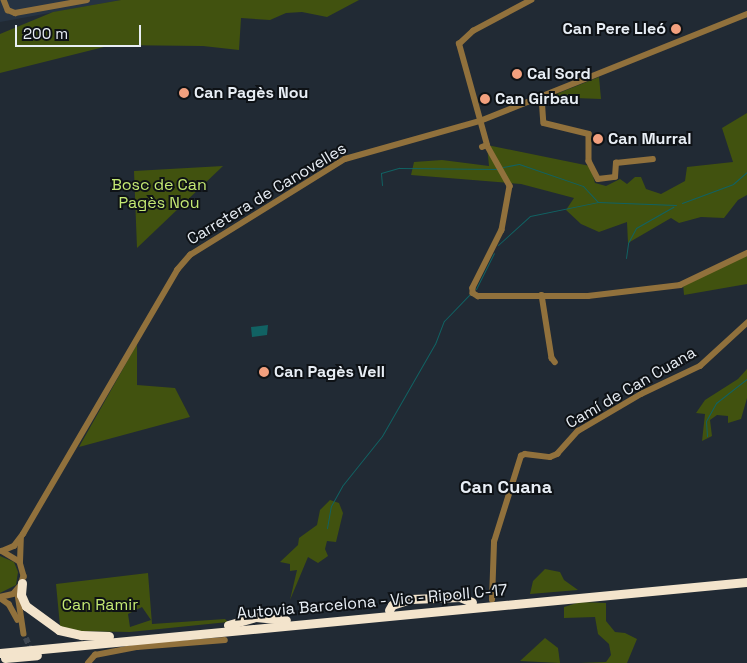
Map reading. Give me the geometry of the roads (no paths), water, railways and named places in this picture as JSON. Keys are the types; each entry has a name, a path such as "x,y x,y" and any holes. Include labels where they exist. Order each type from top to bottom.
{"highway":[{"name":"Autovia Barcelona - Vic - Ripoll C-17","path":"0,647 228,625 256,617 286,620 389,610 392,605 410,599 460,597 472,602 747,576"},
{"name":"Autovia Barcelona - Vic - Ripoll C-17","path":"0,652 747,582"},
{"path":"21,585 21,594 26,606 59,630 81,635 109,636"},
{"path":"0,658 23,657 125,640"},
{"path":"4,663 23,657"}],"street":[{"path":"4,0 9,11 17,13 87,0"},
{"path":"531,0 473,31 459,44 480,120 484,146 510,186 502,230 472,293 478,296 588,296 680,285 747,253"},
{"name":"Carretera de Canovelles","path":"1,551 14,546 23,534 177,270 190,255 345,160 480,120 542,97 747,14"},
{"path":"542,97 544,123 589,134 589,161 598,179 615,177 616,163 653,159"},
{"path":"542,295 552,358 555,362"},
{"name":"Camí de Can Cuana","path":"492,600 494,542 521,456 525,454 550,457 557,454 578,430 641,394 700,366 747,323"},
{"name":"Carretera de Canovelles","path":"0,597 12,608 25,636 19,613 20,562 23,534"},
{"path":"1,551 20,562"},
{"path":"0,597 13,594 21,585"},
{"path":"89,661 95,655 137,646 224,640"}],"waterway":[{"path":"503,167 519,164 583,186 598,202 676,205"},
{"path":"382,185 381,173 399,168 497,169"},
{"path":"682,203 733,184 747,172"},
{"path":"498,245 530,216 598,202"},
{"path":"626,258 628,243 636,228 673,207"},
{"path":"476,289 494,253"},
{"path":"327,528 331,506 342,486 382,436 435,344 444,321 471,293"},
{"path":"707,436 706,421 716,403 747,379"}],"tunnel":[{"path":"26,638 32,652"}],"place":[{"name":"Can Pere Lleó","path":"676,29"},
{"name":"Cal Sord","path":"517,74"},
{"name":"Can Pagès Nou","path":"184,93"},
{"name":"Can Girbau","path":"485,99"},
{"name":"Can Murral","path":"598,139"},
{"name":"Can Pagès Vell","path":"264,372"}],"district":[{"name":"Can Cuana","path":"506,487"}],"park label":[{"name":"Bosc de Can Pagès Nou","path":"159,194"},
{"name":"Can Ramir","path":"100,605"}]}
